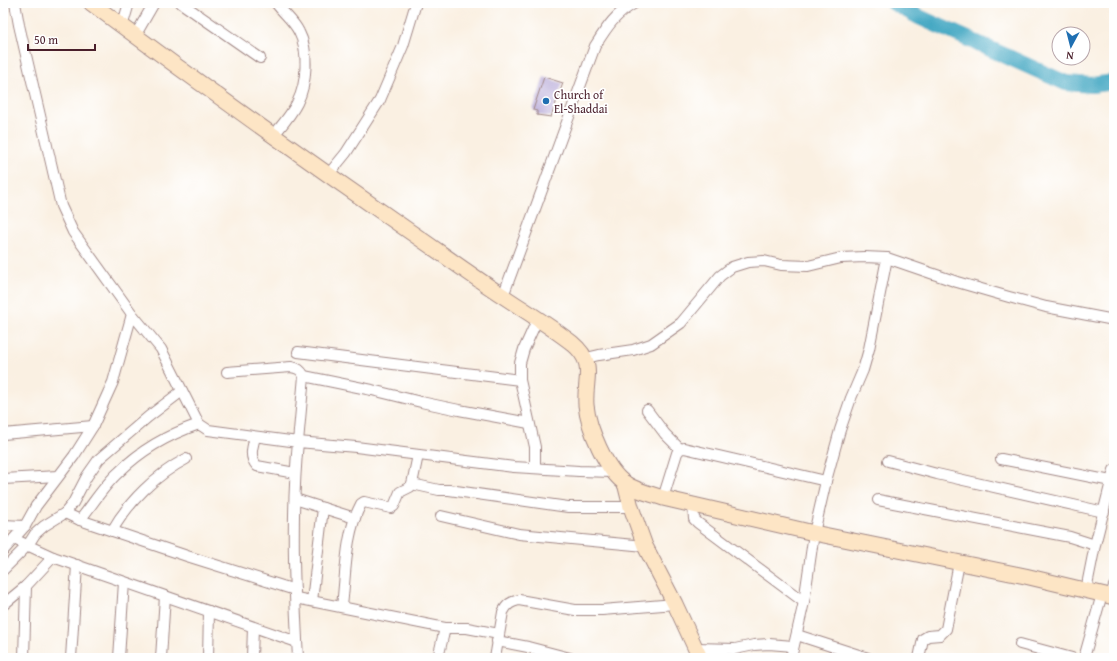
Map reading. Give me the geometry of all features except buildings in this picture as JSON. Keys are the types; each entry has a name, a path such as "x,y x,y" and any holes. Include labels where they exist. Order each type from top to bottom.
{"street":[{"path":"15,3 20,32 61,206 73,232 132,314 161,349 199,424 208,430 255,438 356,447 514,467 613,472"},
{"path":"91,3 328,175 503,296 538,318 573,344 586,358 588,377 586,402 588,419 593,434 613,472 625,483 641,491 663,498 814,533 1086,590 1110,593 1084,658"},
{"path":"122,26 129,3"},
{"path":"135,36 154,3"},
{"path":"181,3 260,58"},
{"path":"274,135 291,113 302,92 305,56 304,43 298,30 276,3"},
{"path":"328,175 350,148 380,100 403,46 416,3"},
{"path":"503,296 595,46 608,25 623,10 635,3"},
{"path":"586,358 599,354 633,350 651,344 681,323 720,276 732,267 748,262 764,261 781,265 808,266 841,258 887,258 957,282 1046,307 1114,320"},
{"path":"791,658 804,602 814,533 826,481 840,430 863,370 869,349 887,258"},
{"path":"3,551 25,526 36,506 74,456 93,426 113,382 132,314"},
{"path":"535,468 535,447 520,380 520,363 524,349 538,318"},
{"path":"298,352 520,380"},
{"path":"227,372 291,367 298,368 304,376 421,402 529,423"},
{"path":"298,658 293,527 295,473 304,376"},
{"path":"3,570 28,545 35,534 44,526 65,513 73,503 87,476 99,459 148,417 182,391"},
{"path":"647,410 665,434 680,449"},
{"path":"80,520 118,472 139,455 167,437 199,424"},
{"path":"3,434 93,426"},
{"path":"255,438 251,453 257,466 295,473"},
{"path":"663,498 677,453 680,449 688,448 826,481"},
{"path":"342,606 352,528 361,504 364,502 391,508 394,506 400,492 410,488 412,484 418,455"},
{"path":"112,531 127,508 137,498 171,467 186,459"},
{"path":"1001,459 1111,481"},
{"path":"888,460 937,474 1104,512"},
{"path":"1086,590 1095,545 1104,512 1111,501 1111,481 1114,470"},
{"path":"3,479 58,476"},
{"path":"625,483 631,507 645,546 698,653 735,649 754,645 769,644 793,646"},
{"path":"412,484 439,490 449,490 568,507 631,507"},
{"path":"295,499 355,518"},
{"path":"878,500 1070,536 1095,545"},
{"path":"693,505 694,519 698,523 804,602"},
{"path":"312,601 323,508"},
{"path":"65,513 80,520 296,594 312,601 445,628 467,628 570,658"},
{"path":"441,516 519,534 645,546"},
{"path":"3,525 25,526"},
{"path":"14,539 53,557 297,642"},
{"path":"3,605 26,586 53,557"},
{"path":"920,658 923,639 928,636 940,635 946,629 959,563"},
{"path":"71,658 77,565"},
{"path":"119,658 124,582"},
{"path":"24,658 26,586"},
{"path":"161,658 164,596"},
{"path":"495,658 503,612 506,605 512,601 519,600 575,610 602,610 675,604"},
{"path":"208,658 209,612"},
{"path":"252,658 253,627"},
{"path":"438,658 445,628"},
{"path":"797,635 868,658"},
{"path":"1020,644 1072,658"}],"waterway":[{"path":"894,3 919,17 1066,83 1092,85 1114,82"}],"place":[{"name":"Church of El-Shaddai","path":"546,101"}]}
